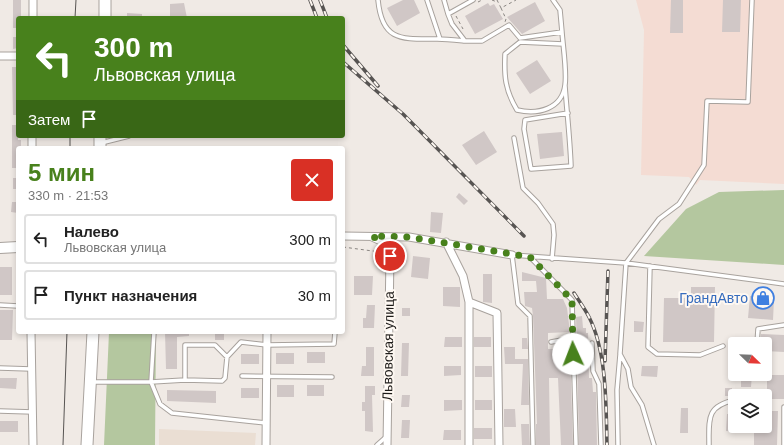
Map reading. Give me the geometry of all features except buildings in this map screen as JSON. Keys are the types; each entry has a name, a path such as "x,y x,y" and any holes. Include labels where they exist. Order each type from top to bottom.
{"main road":[{"path":"104,16 105,0"},
{"path":"87,445 92,334"}],"street":[{"path":"33,0 33,16"},
{"path":"0,56 16,56"},
{"path":"345,236 409,237 446,242 512,255"},
{"name":"Львовская улица","path":"372,236 383,242 390,256 387,445"},
{"path":"446,242 463,276 469,302 469,445"},
{"path":"0,248 16,248"},
{"path":"469,302 497,313 499,445"},
{"path":"31,334 33,445"},
{"path":"266,445 267,334"}],"lane":[{"path":"378,0 379,13 388,30 403,39 482,41 509,25 520,38 562,32"},
{"path":"427,0 440,39"},
{"path":"444,0 452,24 464,41"},
{"path":"460,0 462,5"},
{"path":"448,14 472,0"},
{"path":"553,0 560,10 568,113 571,166 531,169 524,129 525,120 568,113"},
{"path":"618,445 619,404 617,390 626,263 660,219 679,204 704,165 707,101 748,102 752,0"},
{"path":"563,44 520,42 505,54 504,71 509,96 517,110 529,113 546,110 560,98 565,85"},
{"path":"100,142 119,138"},
{"path":"514,138 523,188 538,203 553,224 554,235 552,259"},
{"path":"533,445 530,316 518,304 512,255 626,263 784,284"},
{"path":"530,257 572,300 576,445"},
{"path":"650,266 648,347 657,354 700,355 723,346"},
{"path":"0,305 16,306"},
{"path":"757,337 758,329 784,325"},
{"path":"154,334 151,382 160,404 172,413 266,423"},
{"path":"90,382 151,382 185,380 222,381 225,378 227,357 241,342 267,345 334,344 334,334"},
{"path":"551,342 572,338"},
{"path":"592,342 593,371 599,384 601,445"},
{"path":"185,380 185,345 215,345 227,357"},
{"path":"620,354 628,369 631,386 642,405 654,445"},
{"path":"0,368 31,369"},
{"path":"242,376 332,377"},
{"path":"709,445 709,420 711,413 714,408 722,402 728,401"},
{"path":"784,407 784,445"},
{"path":"0,411 33,412"},
{"path":"377,445 387,436"}],"path":[{"path":"492,0 497,1 501,8 506,19 504,23"},
{"path":"501,8 516,0"},
{"path":"456,16 466,35"},
{"path":"345,248 384,252"}],"shaded area":[{"path":"636,0 784,0 784,184 700,180 696,185 689,177 641,175 644,30"},
{"path":"159,429 256,433 255,445 159,445"}],"green space":[{"path":"784,190 784,265 644,256 686,209 719,192"},
{"path":"109,334 156,334 155,445 104,445"}],"tram line":[{"path":"75,16 76,0"},
{"path":"70,138 70,146"},
{"path":"63,445 67,334"}],"railway":[{"path":"310,0 316,16"},
{"path":"320,0 326,16"},
{"path":"345,47 378,86"},
{"path":"345,64 403,114 524,236"},
{"path":"605,361 608,271"},
{"path":"574,293 589,317 599,346 604,380 607,445"}],"place":[{"name":"ГрандАвто","path":"763,298"}],"route":[{"path":"390,256 383,242 372,236 409,237 530,257 572,300 573,354"}]}
